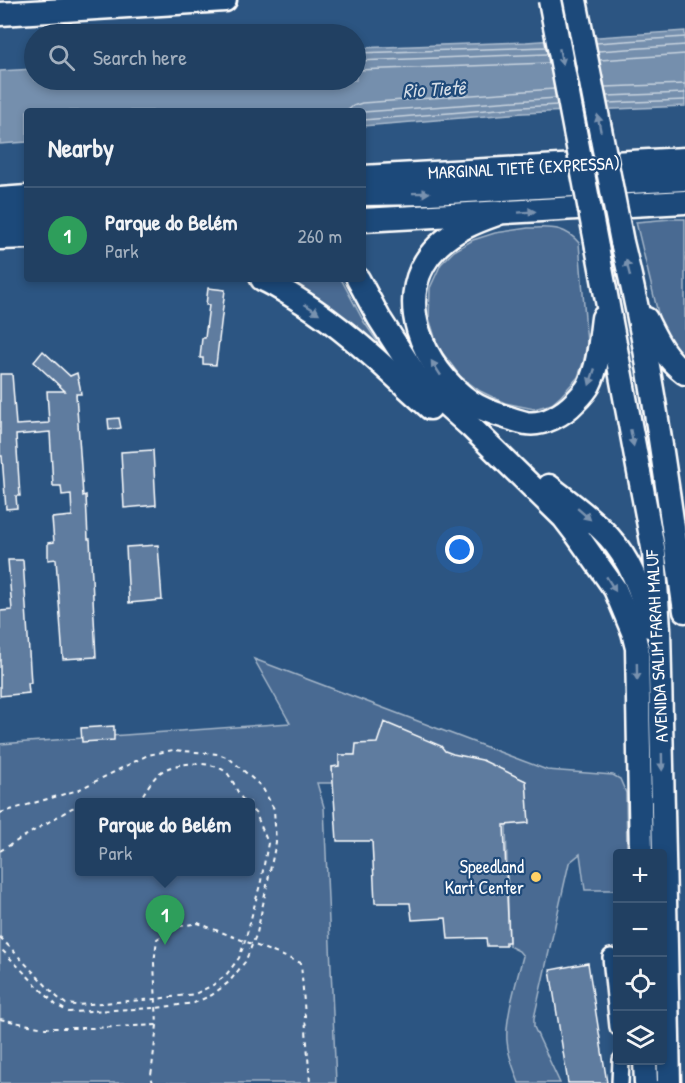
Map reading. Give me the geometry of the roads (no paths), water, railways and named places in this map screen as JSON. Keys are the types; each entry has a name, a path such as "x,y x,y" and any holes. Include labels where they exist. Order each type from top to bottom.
{"highway":[{"path":"0,14 225,0"},
{"name":"AVENIDA SALIM FARAH MALUF","path":"550,0 654,553 659,629 663,849"},
{"path":"575,0 634,294 665,470 685,611"},
{"name":"MARGINAL TIETÊ (EXPRESSA)","path":"366,177 685,159"},
{"path":"366,194 430,193 685,179"},
{"path":"0,199 24,197"},
{"path":"366,220 685,202"},
{"path":"498,214 469,225 437,246 423,264 416,285 414,303 417,330 426,352 442,377 471,403 494,414 529,423 550,420 568,410 589,386 593,375 597,363 606,298"},
{"path":"0,219 24,218"},
{"path":"0,238 24,237"},
{"path":"267,282 316,311 362,346 590,555"},
{"path":"360,282 379,318 415,374 564,518 590,555"},
{"path":"634,294 662,350 685,373"},
{"path":"464,420 580,510 610,537 626,561 646,611 660,683"},
{"name":"AVENIDA SALIM FARAH MALUF","path":"590,555 615,589 633,632 637,648 641,849"},
{"name":"AVENIDA SALIM FARAH MALUF","path":"666,903 672,1015 669,1083"},
{"path":"645,1065 646,1083"}],"lane":[{"path":"610,957 616,1011"},
{"path":"620,1083 621,1065"}],"water":[{"name":"Rio Tietê","path":"685,31 685,106 523,113 366,126 366,108 24,108 24,142 0,144 0,71 24,70 24,90 366,90 366,48 526,42"}],"place":[{"name":"Speedland Kart Center","path":"536,877"},
{"name":"Parque do Belém","path":"165,945"}]}
